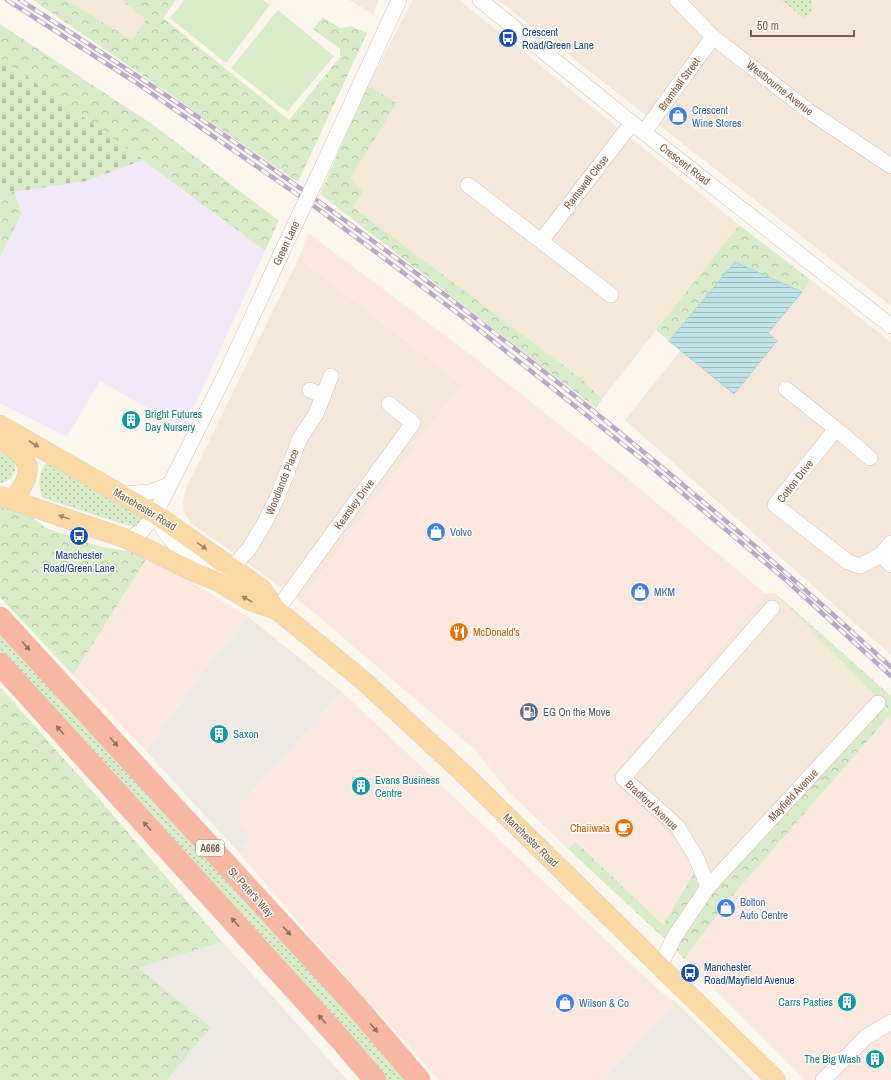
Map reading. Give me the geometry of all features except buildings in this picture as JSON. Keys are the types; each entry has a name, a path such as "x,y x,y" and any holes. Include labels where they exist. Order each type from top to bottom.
{"highway":[{"name":"St. Peter's Way","path":"0,618 356,1006 419,1080"},
{"name":"A666","path":"2,667 341,1040 375,1080"}],"main road":[{"name":"Manchester Road","path":"0,425 155,514 261,588 277,610 366,683 466,776 776,1080"},
{"path":"0,438 24,457 28,466 28,478 7,498"},
{"name":"Manchester Road","path":"7,498 127,539 194,572 219,582 250,601 277,610"}],"street":[{"name":"Green Lane","path":"127,539 141,532 155,514 228,369 399,0"},
{"name":"Crescent Road","path":"480,0 638,128 891,326"},
{"name":"Westbourne Avenue","path":"677,0 713,37 816,116 891,166"},
{"name":"Bramhall Street","path":"638,128 713,37"},
{"name":"Ramswell Close","path":"540,241 638,128"},
{"path":"468,185 540,241 601,294"},
{"name":"Woodlands Place","path":"219,582 249,549 265,522 278,496 300,438 316,414 317,393 331,376"},
{"path":"786,389 870,458"},
{"name":"Kearsley Drive","path":"277,610 413,423 389,404"},
{"name":"Cotton Drive","path":"836,429 775,505 848,562 860,566 886,560"},
{"path":"120,494 133,495 150,492 169,485"},
{"path":"155,514 161,529 170,540 190,559 219,582"},
{"path":"886,560 891,543"},
{"name":"Bradford Avenue","path":"708,888 696,857 677,826 623,778 772,608"},
{"name":"Mayfield Avenue","path":"708,888 878,703"},
{"path":"660,965 675,936 708,888"},
{"path":"823,1080 866,1037 891,1022"}],"shaded area":[{"path":"67,0 122,0 147,20 132,40"},
{"path":"349,0 379,0 373,14"},
{"path":"413,0 459,0 739,225 602,399 583,380 353,207 350,178 396,103 368,85"},
{"path":"498,0 891,0 891,306"},
{"path":"143,160 265,251 184,429 100,381 67,437 0,403 0,257 22,213 14,191 87,181"},
{"path":"308,233 479,361 616,469 766,594 610,776 676,841 690,857 695,871 663,926 575,841 568,849 508,791 474,749 300,601 462,384 299,258"},
{"path":"299,258 462,384 300,601 190,522 184,512 183,503 185,490"},
{"path":"811,280 891,342 891,655 625,420 681,350 734,393 777,341 768,334"},
{"path":"149,555 248,617 205,669 146,751 73,675"},
{"path":"774,592 883,704 711,892 610,777 766,594"},
{"path":"248,617 342,692 240,805 240,824 251,839 239,853 146,751 205,669"},
{"path":"342,692 662,993 677,1003 603,1080 439,1080 318,945 239,853 251,839 240,824 240,805"},
{"path":"891,714 891,1080 805,1080 684,959 728,901"},
{"path":"222,942 347,1080 167,1080 211,1027 139,968"},
{"path":"677,1003 754,1080 603,1080"}],"green space":[{"path":"33,0 67,0 132,40 146,20 122,0 176,0 163,18 289,120 340,57 340,49 313,29 323,17 340,28 351,26 367,33 298,182"},
{"path":"184,0 263,0 270,5 226,63 170,18"},
{"path":"781,0 812,0 813,11 804,18"},
{"path":"278,10 334,56 287,112 231,68"},
{"path":"0,24 155,126 279,221 265,251 143,160 16,69 0,63"},
{"path":"0,63 16,69 143,160 87,181 0,194"},
{"path":"368,85 397,103 350,178 363,192 353,207 583,380 602,399 596,408 320,194"},
{"path":"14,191 22,213 0,257 0,194"},
{"path":"739,225 811,280 802,292 735,262 669,341 656,330"},
{"path":"0,445 12,457 15,463 15,472 8,481 0,483"},
{"path":"49,460 139,513 143,519 142,523 134,526 126,525 43,498 39,483 41,473 45,464"},
{"path":"0,504 25,512 46,528 98,546 149,555 73,675 0,597"},
{"path":"774,592 891,696 891,714 728,901 684,959 674,948 711,892 883,704"},
{"path":"0,628 357,1023 405,1080 386,1080 0,651"},
{"path":"0,687 89,787 222,942 139,968 211,1027 167,1080 0,1080"},
{"path":"575,841 663,925 695,871 701,887 666,940 568,849"}],"water":[{"path":"735,262 802,292 768,333 777,341 734,394 669,341"}],"railway":[{"path":"7,0 135,82 318,209 468,321 644,461 787,581 891,676"},
{"path":"20,0 135,75 248,152 360,232 470,314 578,399 684,486 789,575 891,667"}],"place":[{"name":"Crescent Road/Green Lane","path":"508,38"},
{"name":"Crescent Wine Stores","path":"678,116"},
{"name":"Bright Futures Day Nursery","path":"131,420"},
{"name":"Volvo","path":"436,532"},
{"name":"Manchester Road/Green Lane","path":"79,536"},
{"name":"MKM","path":"640,592"},
{"name":"McDonald's","path":"459,632"},
{"name":"EG On the Move","path":"529,712"},
{"name":"Saxon","path":"219,734"},
{"name":"Evans Business Centre","path":"361,786"},
{"name":"Chaiiwala","path":"624,828"},
{"name":"Bolton Auto Centre","path":"726,908"},
{"name":"Manchester Road/Mayfield Avenue","path":"690,973"},
{"name":"Carrs Pasties","path":"847,1002"},
{"name":"Wilson & Co","path":"565,1003"},
{"name":"The Big Wash","path":"875,1059"}]}
